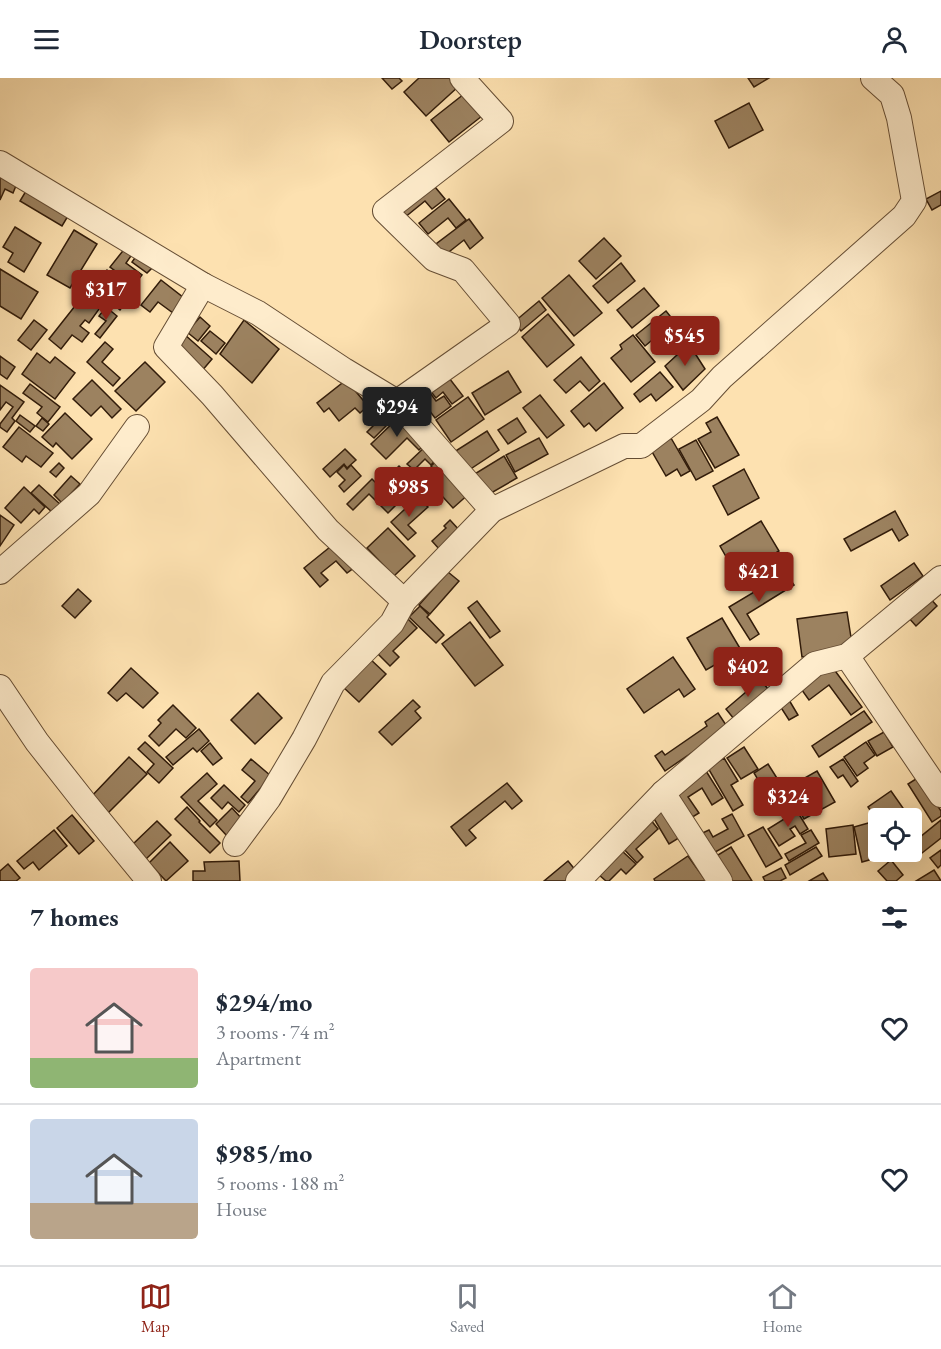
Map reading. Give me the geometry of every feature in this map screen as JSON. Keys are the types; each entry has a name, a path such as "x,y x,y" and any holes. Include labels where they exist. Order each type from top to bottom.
{"street":[{"path":"397,402 508,324 463,270 434,259 385,211 501,121 462,78"},
{"path":"235,844 269,798 304,739 333,683 393,623 404,601 492,510 624,446 641,446 701,400 722,377 904,216 914,201 899,118 892,95 873,78"},
{"path":"0,163 203,285 258,313 397,402 492,510"},
{"path":"203,285 166,347 212,395 328,530 404,601"},
{"path":"0,572 89,494 137,427"},
{"path":"578,881 663,793 815,664 847,656 941,578"},
{"path":"847,656 941,795"},
{"path":"0,687 37,742 149,881"},
{"path":"663,793 720,881"}],"building":[{"path":"382,78 399,78 402,81 392,89"},
{"path":"419,78 452,78 459,86 426,116 404,92"},
{"path":"748,78 769,78 754,87"},
{"path":"464,94 482,116 449,142 431,120"},
{"path":"749,103 763,130 729,148 715,121"},
{"path":"0,173 18,181 13,193 5,189 0,200"},
{"path":"430,181 445,199 432,209 425,201 404,218 396,208"},
{"path":"26,191 68,216 62,226 20,201"},
{"path":"941,191 941,205 932,210 926,199"},
{"path":"449,199 466,220 456,228 448,218 428,234 419,223"},
{"path":"469,219 483,238 470,249 464,240 445,255 436,244"},
{"path":"15,227 41,243 24,272 8,262 13,253 3,247"},
{"path":"74,230 97,244 70,288 47,275"},
{"path":"604,238 621,256 596,279 579,261"},
{"path":"126,247 133,253 126,263 142,275 134,285 110,267"},
{"path":"137,255 153,267 147,273 132,262"},
{"path":"621,263 635,281 608,303 593,286"},
{"path":"0,269 38,292 21,319 0,306"},
{"path":"107,270 124,283 111,300 105,295 101,300 90,292"},
{"path":"569,275 602,313 574,336 542,298"},
{"path":"161,280 184,298 173,313 158,302 150,312 141,305"},
{"path":"125,283 135,290 120,310 110,302"},
{"path":"644,288 659,306 632,328 617,310"},
{"path":"86,292 102,305 89,323 85,320 80,326 89,333 82,342 72,335 61,349 49,339"},
{"path":"539,301 546,310 521,331 514,322"},
{"path":"106,307 117,316 100,338 95,334 106,321 99,316"},
{"path":"666,311 686,336 675,344 664,330 645,346 636,335"},
{"path":"548,314 574,345 547,367 522,337"},
{"path":"200,317 210,326 198,341 187,332"},
{"path":"34,320 47,330 31,350 18,340"},
{"path":"244,320 279,349 252,383 220,354"},
{"path":"210,331 225,343 216,354 201,341"},
{"path":"184,334 212,359 201,372 172,346"},
{"path":"633,335 655,362 631,382 611,358 622,349 620,345"},
{"path":"105,342 113,349 102,362 120,378 113,386 87,362"},
{"path":"689,344 705,369 683,390 665,366"},
{"path":"37,353 50,363 55,357 75,373 55,399 22,374"},
{"path":"0,356 15,367 7,379 0,374"},
{"path":"581,357 600,381 589,391 580,381 566,393 554,380"},
{"path":"145,362 165,382 136,411 115,391"},
{"path":"508,371 521,392 485,415 472,393"},
{"path":"660,372 673,387 656,401 651,394 640,402 634,394"},
{"path":"446,374 463,396 452,404 443,392 436,398 428,388"},
{"path":"92,380 121,409 112,418 101,406 91,416 73,399"},
{"path":"346,380 368,406 360,413 355,408 339,421 329,408 324,412 317,403"},
{"path":"604,383 623,408 596,431 589,423 584,427 571,411"},
{"path":"30,384 60,407 48,422 37,413 42,407 23,393"},
{"path":"0,385 24,402 12,418 15,421 7,432 0,427 0,424 13,407 6,402 0,410"},
{"path":"428,390 436,401 444,396 451,406 435,418 429,410 420,416 410,404"},
{"path":"540,395 564,425 547,438 523,408"},
{"path":"468,397 484,419 451,442 436,420"},
{"path":"376,398 385,407 380,411 384,415 388,411 394,418 374,438 367,432 375,424 368,416 376,408 371,403"},
{"path":"65,413 92,439 72,459 56,443 53,447 42,437"},
{"path":"20,415 35,426 30,432 16,421"},
{"path":"400,416 426,443 419,450 407,438 386,459 371,444"},
{"path":"717,417 739,455 715,468 698,439 711,432 706,423"},
{"path":"42,418 49,424 43,431 36,426"},
{"path":"517,418 526,432 508,444 498,430"},
{"path":"19,427 53,453 41,467 26,456 22,462 3,447"},
{"path":"487,431 499,450 466,472 454,452"},
{"path":"539,438 548,454 515,472 506,455"},
{"path":"671,438 690,471 681,476 677,469 666,476 651,450"},
{"path":"696,440 713,471 696,480 679,449"},
{"path":"428,444 439,456 431,465 425,459 414,470 407,464"},
{"path":"345,449 356,460 347,468 344,464 330,477 323,469"},
{"path":"504,456 517,478 486,496 473,475"},
{"path":"440,458 471,492 453,508 432,485 441,477 431,466"},
{"path":"59,463 64,468 56,477 50,472"},
{"path":"344,465 347,469 351,465 361,476 344,492 339,486 345,480 337,472"},
{"path":"399,466 421,488 403,506 381,484"},
{"path":"744,469 759,498 728,515 713,486"},
{"path":"71,476 80,484 62,503 54,495"},
{"path":"372,479 397,504 388,513 369,494 353,510 347,504"},
{"path":"39,485 61,505 53,513 31,493"},
{"path":"24,487 45,507 39,514 34,509 21,523 5,508"},
{"path":"418,497 428,507 408,525 416,533 408,540 391,522"},
{"path":"895,511 908,535 899,541 892,529 851,551 844,539"},
{"path":"0,515 14,525 0,546"},
{"path":"450,520 461,532 440,550 432,541 446,528 444,526"},
{"path":"761,521 779,551 737,576 720,546"},
{"path":"388,528 415,556 394,576 367,548"},
{"path":"335,543 355,567 347,573 336,561 321,573 328,580 320,587 304,568"},
{"path":"914,563 923,576 890,600 881,586"},
{"path":"448,572 459,581 430,614 419,605"},
{"path":"786,573 794,585 747,614 759,634 750,640 729,607"},
{"path":"78,589 91,601 75,618 62,606"},
{"path":"929,597 937,606 916,626 908,617"},
{"path":"477,601 500,631 490,638 468,608"},
{"path":"420,606 444,635 436,643 409,617"},
{"path":"847,612 853,650 802,657 797,619"},
{"path":"722,618 741,650 706,670 687,638"},
{"path":"408,619 417,628 393,651 399,657 390,666 376,652"},
{"path":"470,622 503,665 475,686 442,644"},
{"path":"368,657 386,674 359,702 341,685"},
{"path":"673,657 695,689 684,697 679,689 644,713 627,689"},
{"path":"830,664 862,707 851,715 829,685 809,700 799,686"},
{"path":"131,668 158,693 143,708 126,693 117,701 108,693"},
{"path":"757,676 769,690 734,719 726,709 753,686 749,682"},
{"path":"258,693 282,718 255,744 231,720"},
{"path":"413,700 420,707 415,711 421,718 392,745 379,732"},
{"path":"789,700 798,715 789,720 780,706"},
{"path":"173,705 196,728 186,738 176,729 159,746 149,736 161,723 158,720"},
{"path":"864,711 872,722 819,757 812,746"},
{"path":"718,713 728,728 665,771 655,756 662,751 665,755 707,726 705,722"},
{"path":"199,729 209,741 197,752 193,748 173,765 166,757"},
{"path":"884,732 893,747 877,756 868,741"},
{"path":"145,742 173,768 159,783 147,772 154,764 138,749"},
{"path":"866,742 875,755 864,763 868,768 857,776 844,757"},
{"path":"210,743 222,758 213,765 201,751"},
{"path":"744,747 758,769 741,779 727,758"},
{"path":"129,757 147,774 106,815 89,799"},
{"path":"724,758 738,781 731,785 743,805 733,811 708,768"},
{"path":"251,759 271,776 248,803 241,797 255,781 242,770"},
{"path":"843,759 858,781 851,787 843,775 838,778 830,767"},
{"path":"768,764 787,794 777,800 771,790 766,793 754,773"},
{"path":"706,771 723,798 712,805 702,788 688,797 699,813 686,821 670,794"},
{"path":"817,771 835,802 804,819 787,788"},
{"path":"207,773 217,784 198,801 217,820 210,827 181,797"},
{"path":"919,777 941,811 941,816 932,822 908,784"},
{"path":"507,783 522,801 512,809 505,801 469,830 476,838 466,846 451,827"},
{"path":"224,785 245,805 239,812 228,802 222,809 211,798"},
{"path":"891,791 903,808 869,808"},
{"path":"187,807 220,843 210,853 175,819"},
{"path":"232,808 243,820 227,836 216,824"},
{"path":"666,809 682,836 669,844 653,817"},
{"path":"797,811 808,829 800,834 795,826 790,829 795,836 779,846 768,829"},
{"path":"732,814 744,836 710,855 698,835 709,830 713,837 728,829 722,819"},
{"path":"72,815 94,841 79,854 57,828"},
{"path":"650,819 658,829 636,849 643,857 637,863 621,846"},
{"path":"941,820 941,838 922,853 922,835"},
{"path":"157,821 171,835 146,859 132,845"},
{"path":"868,823 868,860 862,862 854,827"},
{"path":"853,825 856,854 829,857 826,829"},
{"path":"763,827 782,858 766,867 748,835"},
{"path":"54,830 67,846 39,870 33,862 24,869 17,861"},
{"path":"811,830 819,843 789,861 785,854 806,843 801,835"},
{"path":"170,842 188,861 166,881 149,863"},
{"path":"731,847 752,881 727,881 713,858"},
{"path":"816,847 822,856 790,875 785,865"},
{"path":"621,850 636,864 626,874 621,869 609,881 606,881 598,874"},
{"path":"941,850 941,865 938,868 930,858"},
{"path":"688,856 706,881 655,881 654,879"},
{"path":"239,861 240,881 193,881 193,871 205,871 204,862"},
{"path":"568,861 577,872 565,881 544,881"},
{"path":"889,862 893,862 903,875 896,881 887,881 878,871"},
{"path":"8,864 20,878 16,881 0,881 0,871"},
{"path":"781,868 786,878 780,881 765,881 763,877"},
{"path":"934,870 941,881 916,881"},
{"path":"823,873 828,881 809,881"}]}
